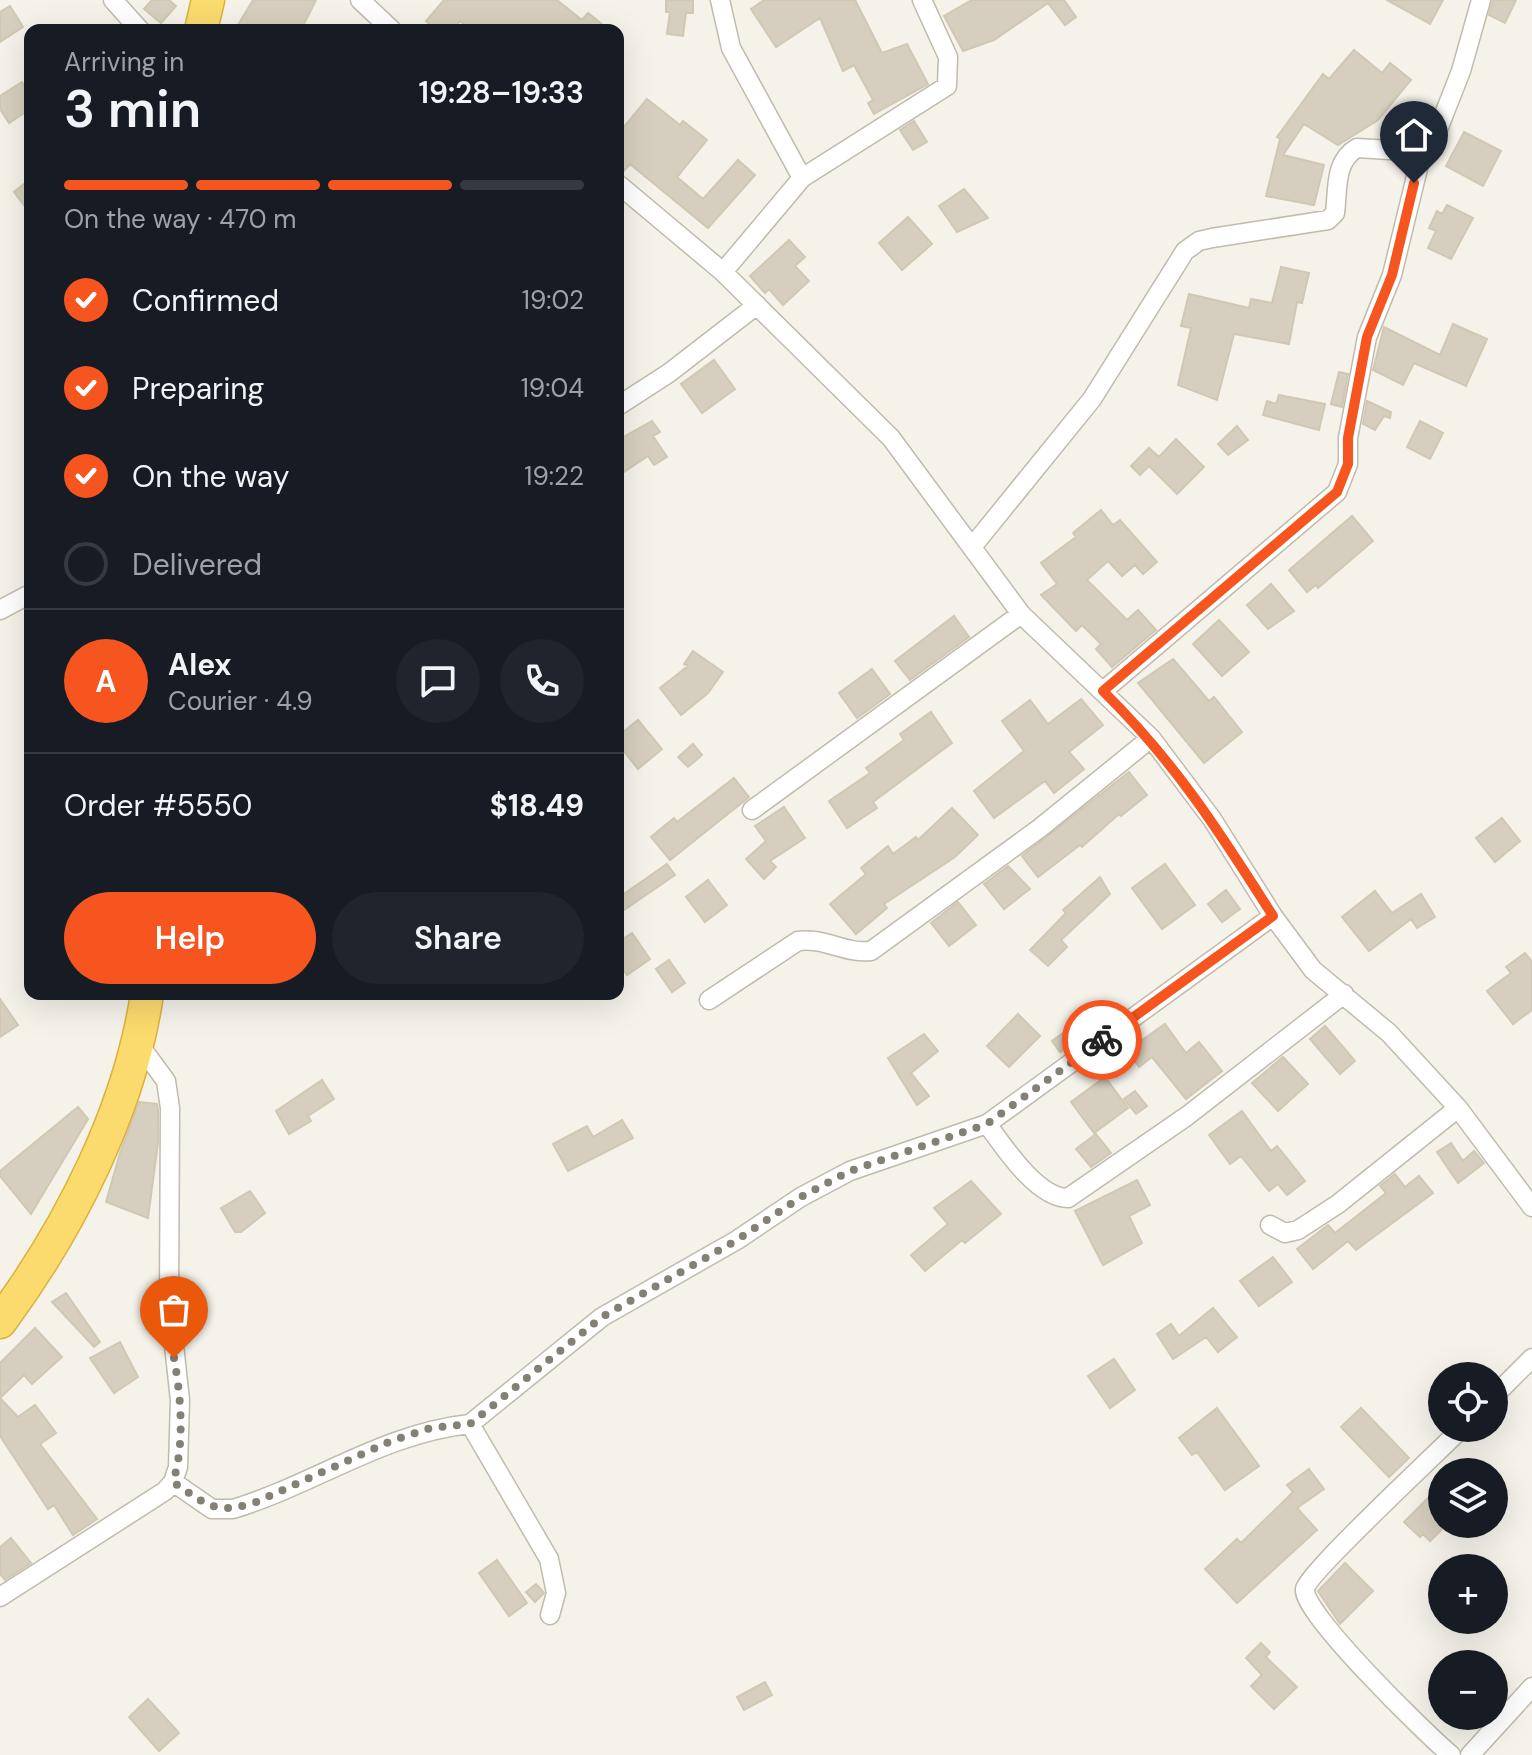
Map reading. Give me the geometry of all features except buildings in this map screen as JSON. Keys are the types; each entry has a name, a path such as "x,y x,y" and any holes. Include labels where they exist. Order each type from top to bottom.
{"highway":[{"path":"202,24 208,0"},
{"path":"0,1322 58,1238 92,1171 138,1043 146,1000"}],"street":[{"path":"113,0 135,24"},
{"path":"360,0 386,24"},
{"path":"720,0 731,48 802,178"},
{"path":"723,272 802,178 947,86 948,57 922,0"},
{"path":"1103,691 1337,492 1348,464 1348,438 1367,337 1392,275 1422,152 1439,127 1450,99 1481,0"},
{"path":"972,547 1092,399 1185,251 1199,241 1212,238 1331,218 1335,213 1340,168 1348,154 1357,148 1422,152"},
{"path":"624,189 723,272 891,438 1021,614 1151,738 1212,819 1273,916 1313,970 1389,1033 1458,1108 1532,1207"},
{"path":"624,402 669,373 757,305"},
{"path":"0,610 24,597"},
{"path":"752,810 1021,614"},
{"path":"709,1000 798,941 818,941 856,953 871,951 1040,828 1151,738"},
{"path":"173,1482 212,1509 233,1509 391,1441 431,1428 470,1424 602,1317 737,1240 801,1197 850,1171 987,1124 1273,916"},
{"path":"987,1124 1017,1165 1051,1193 1068,1198 1187,1116 1344,994"},
{"path":"0,1597 147,1503 173,1482 178,1467 180,1400 169,1300 170,1108 166,1081 138,1043"},
{"path":"1270,1225 1285,1233 1298,1230 1338,1204 1458,1108"},
{"path":"1508,1382 1532,1358"},
{"path":"470,1424 549,1559 556,1593 550,1615"},
{"path":"1448,1442 1306,1583 1304,1593 1306,1603 1331,1635 1451,1755"},
{"path":"1470,1755 1532,1687"}],"way so far":[{"path":"174,1358 180,1400 178,1467 173,1482 212,1509 233,1509 254,1503 391,1441 431,1428 470,1424 506,1398 602,1317 737,1240 801,1197 850,1171 987,1124 1102,1040"}],"route":[{"path":"1102,1040 1273,916 1212,819 1151,738 1103,691 1337,492 1348,464 1348,438 1367,337 1392,275 1414,183"}]}
